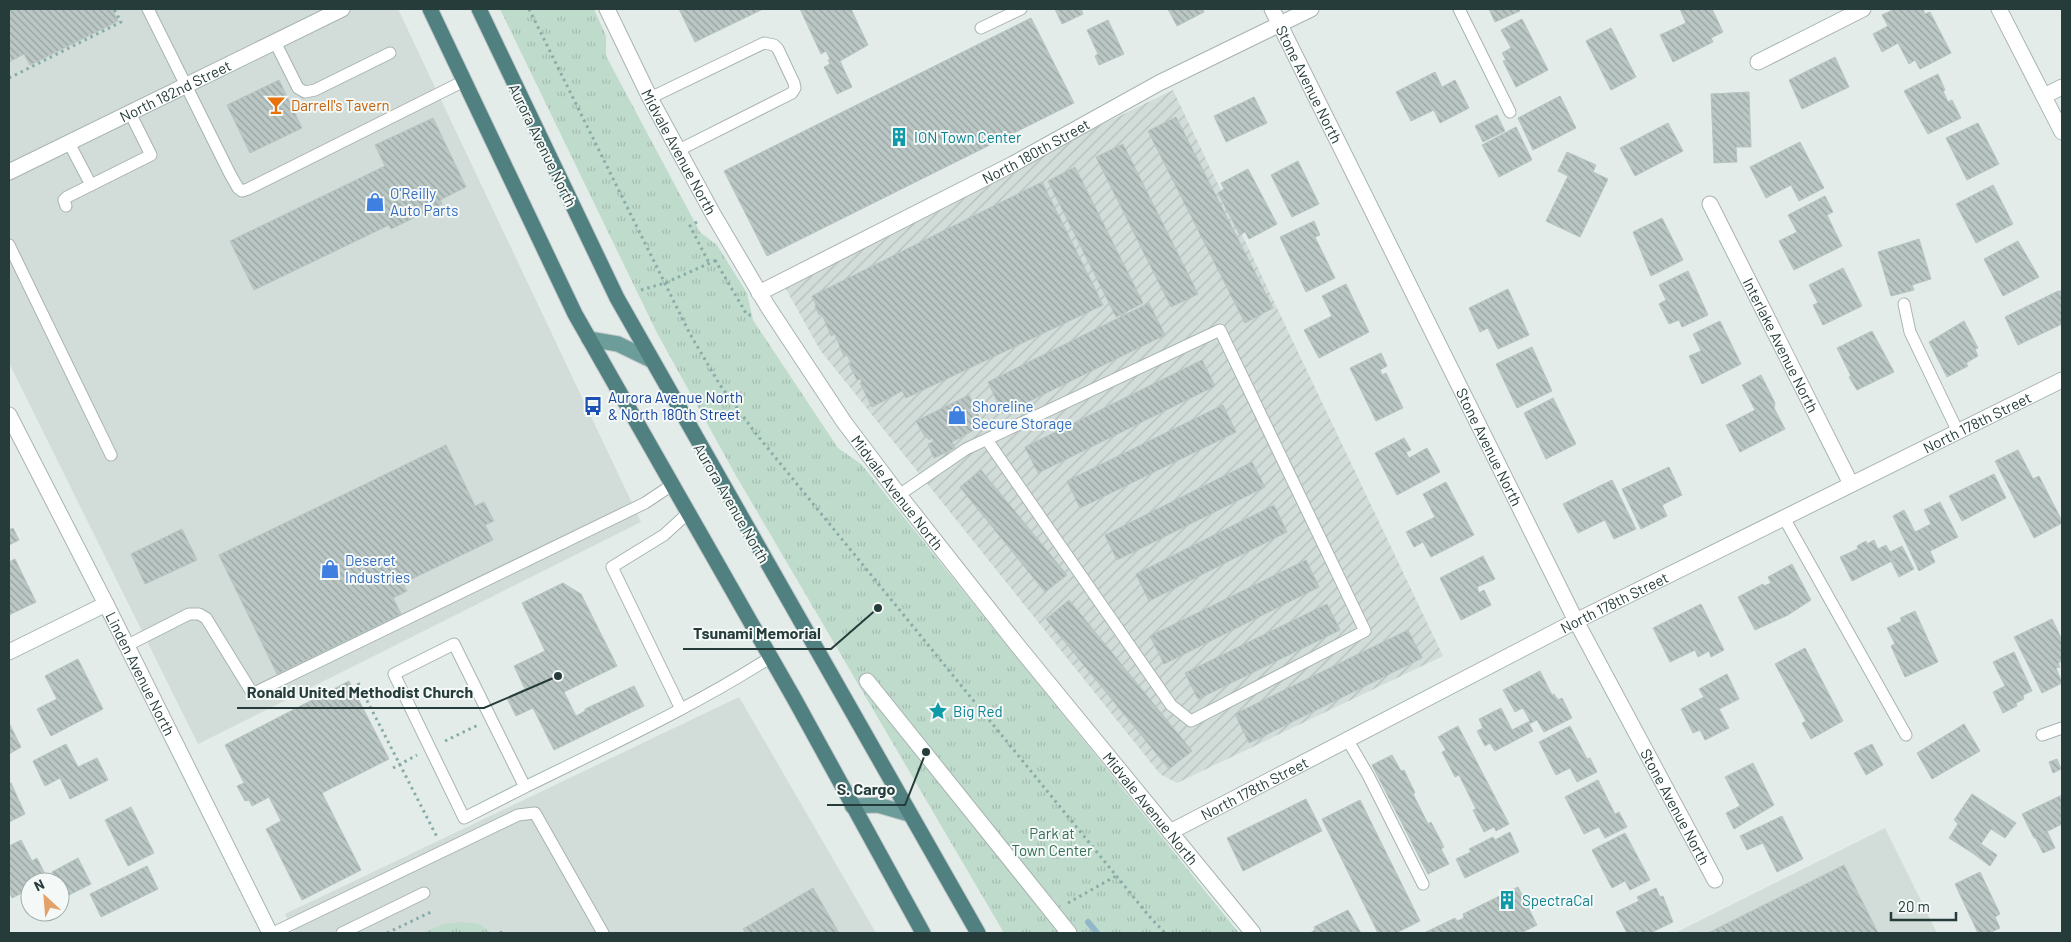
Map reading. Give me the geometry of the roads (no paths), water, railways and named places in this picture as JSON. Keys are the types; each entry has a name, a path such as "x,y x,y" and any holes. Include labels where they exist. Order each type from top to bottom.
{"highway":[{"path":"430,9 556,277 589,339 850,797 852,806 923,933"},
{"name":"Aurora Avenue North","path":"478,9 617,298 978,933"}],"main road":[{"path":"589,339 618,344 651,360"},
{"path":"852,806 878,806 909,814"}],"street":[{"name":"North 182nd Street","path":"9,172 342,9"},
{"name":"Midvale Avenue North","path":"607,9 677,151 712,214 759,292 844,422 1018,646 1253,933"},
{"name":"Stone Avenue North","path":"1272,9 1576,621 1715,880"},
{"name":"North 180th Street","path":"759,292 1013,164 1159,82 1311,9"},
{"path":"1758,62 1863,9"},
{"path":"1999,9 2062,132"},
{"path":"2044,96 2062,88"},
{"name":"Interlake Avenue North","path":"1710,204 1851,484"},
{"name":"North 178th Street","path":"1170,832 1576,621 2062,380"},
{"name":"Linden Avenue North","path":"9,415 272,933"},
{"path":"9,652 106,604"},
{"path":"867,681 1069,933"}],"lane":[{"path":"148,9 230,174 238,188 242,191 464,81"},
{"path":"981,28 1021,9"},
{"path":"1459,9 1510,112"},
{"path":"275,42 298,88 305,92 315,90 390,53"},
{"path":"650,98 764,43 774,45 778,49 794,83 795,88 792,93 677,151"},
{"path":"66,206 64,200 68,197 151,155 130,113"},
{"path":"69,143 91,185"},
{"path":"9,245 110,455"},
{"path":"1904,304 1910,332 1958,432"},
{"path":"899,495 966,449 1220,330 1365,631 1192,721 1171,705 987,440"},
{"path":"126,646 189,614 199,614 206,618 254,693 645,503 672,485"},
{"path":"681,709 612,567 664,535 688,513"},
{"path":"1784,518 1906,735"},
{"path":"525,787 454,644 394,674 464,818 681,709 771,657"},
{"path":"2042,735 2062,728"},
{"path":"1347,740 1368,775 1423,884"},
{"path":"272,933 518,815 535,814 603,933"},
{"path":"342,933 424,893"}],"waterway":[{"path":"1088,922 1097,933"}],"place":[{"name":"Darrell's Tavern","path":"276,105"},
{"name":"ION Town Center","path":"899,137"},
{"name":"O'Reilly Auto Parts","path":"375,202"},
{"name":"Aurora Avenue North & North 180th Street","path":"593,406"},
{"name":"Shoreline Secure Storage","path":"957,415"},
{"name":"Deseret Industries","path":"330,569"},
{"name":"Tsunami Memorial","path":"878,608"},
{"name":"Ronald United Methodist Church","path":"558,676"},
{"name":"Big Red","path":"938,711"},
{"name":"S. Cargo","path":"926,752"},
{"name":"SpectraCal","path":"1507,900"}],"park label":[{"name":"Park at Town Center","path":"1052,842"}]}
